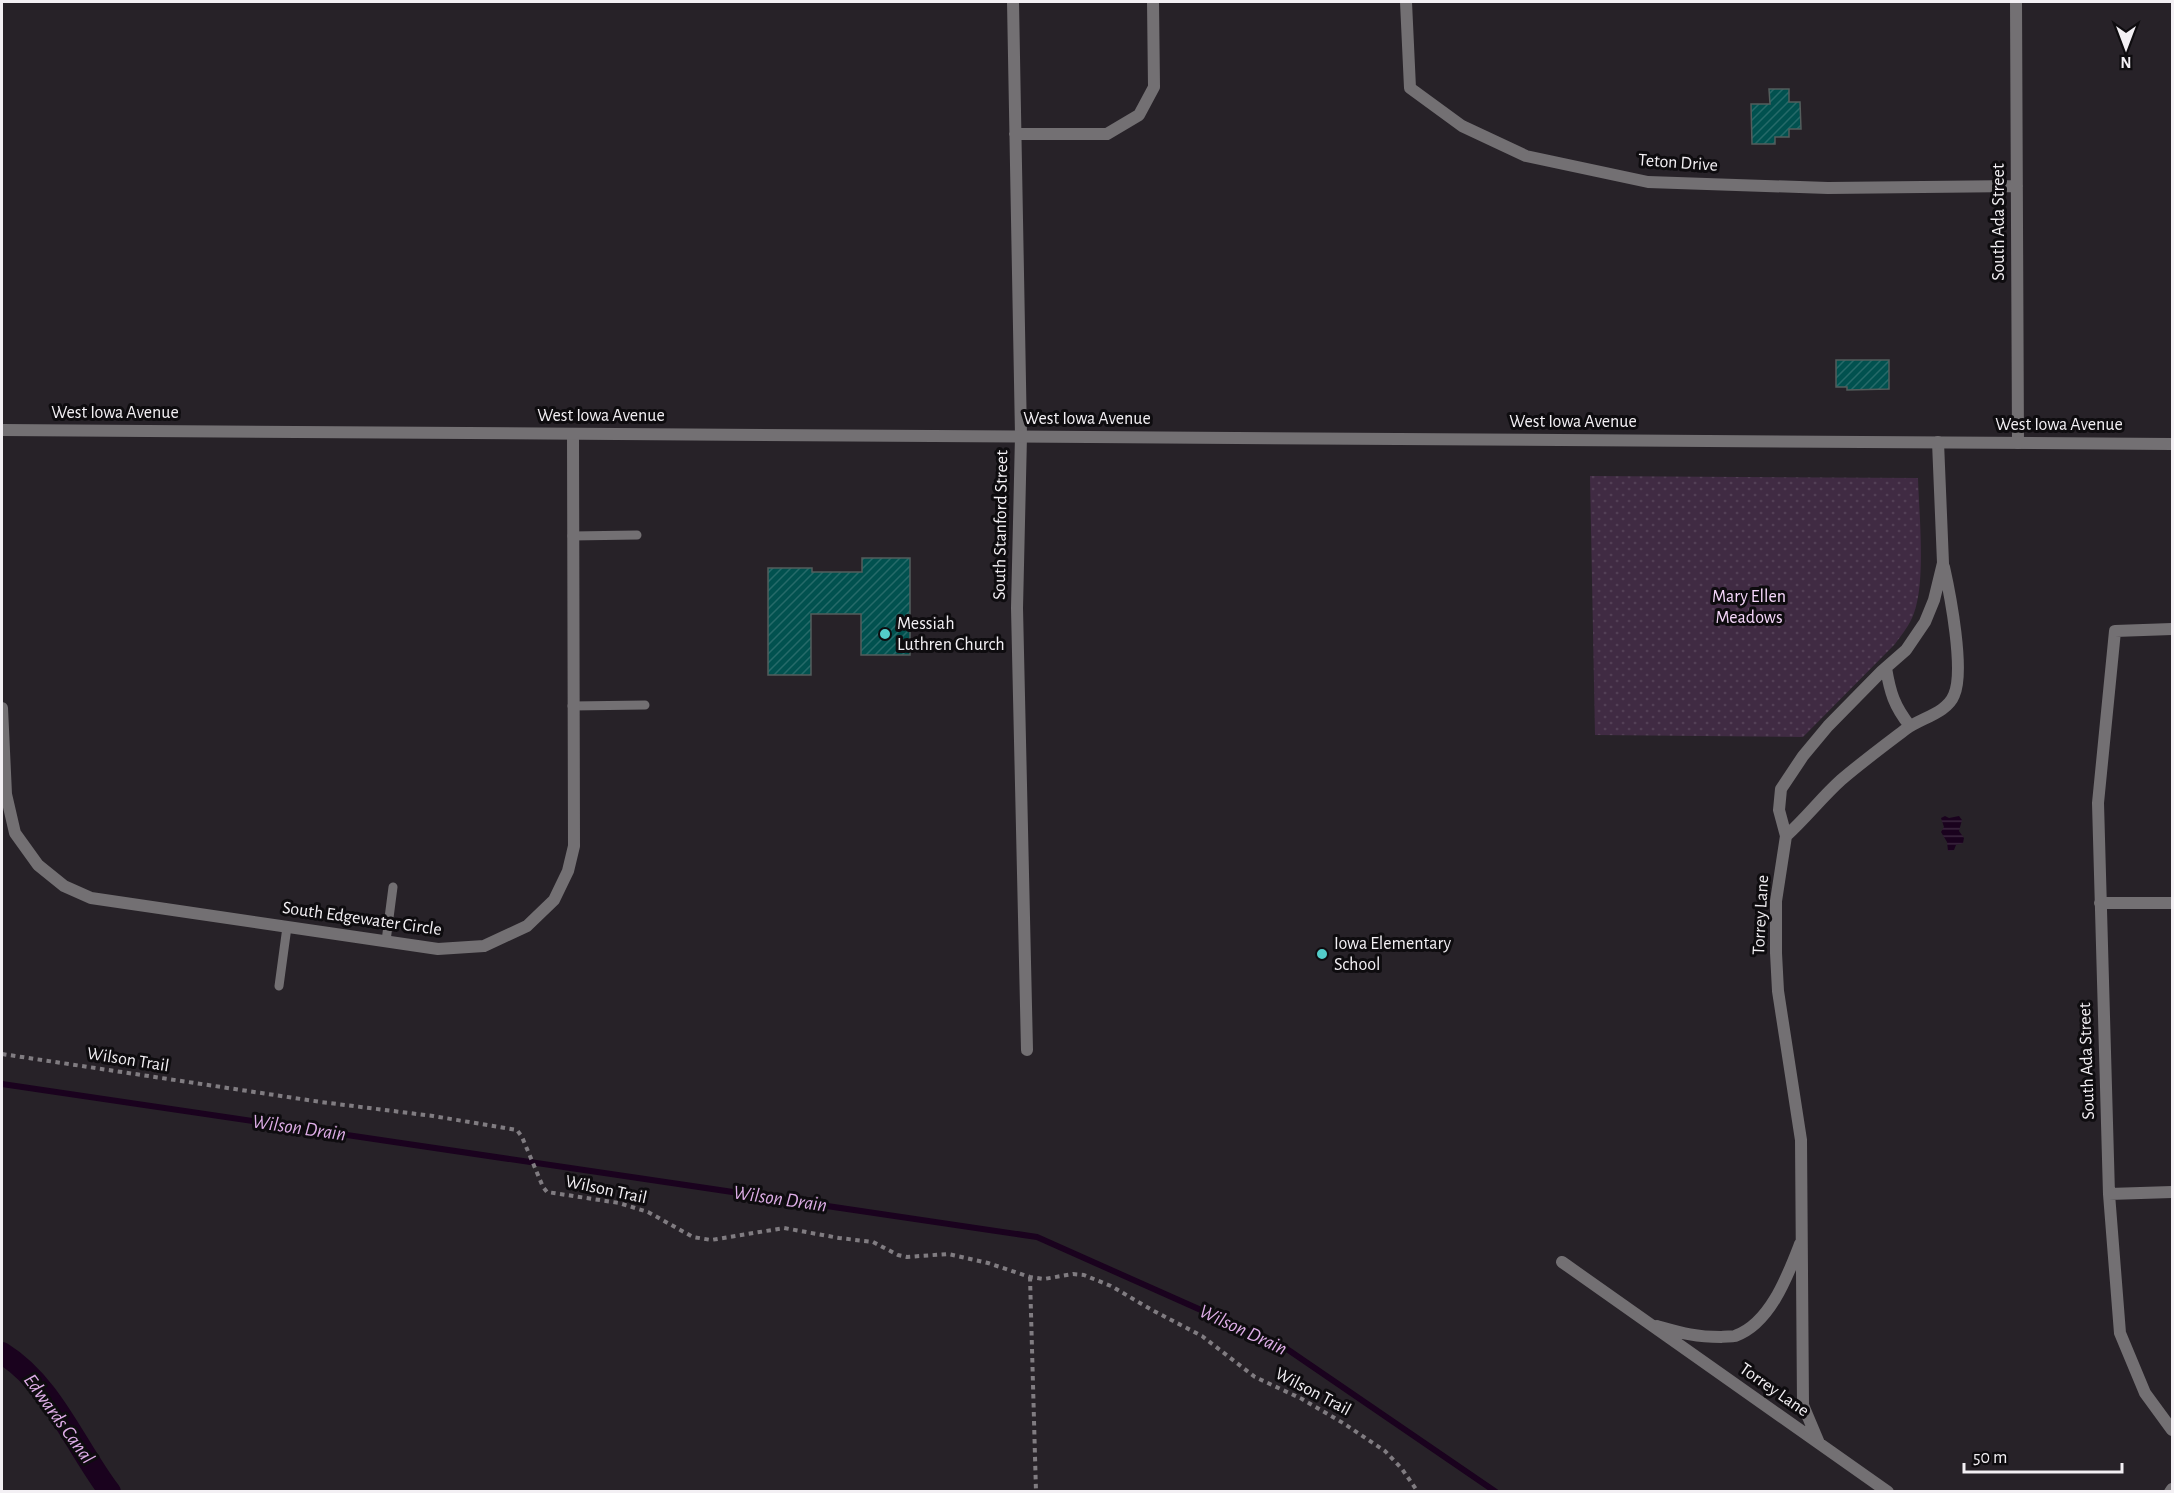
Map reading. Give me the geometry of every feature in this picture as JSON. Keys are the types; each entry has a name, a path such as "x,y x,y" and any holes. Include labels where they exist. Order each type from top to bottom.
{"street":[{"name":"South Stanford Street","path":"1013,2 1021,436 1017,608 1027,1050"},
{"path":"1015,134 1107,134 1139,115 1154,87 1153,2"},
{"name":"Teton Drive","path":"1406,2 1410,88 1462,126 1526,156 1648,182 1828,188 2017,186"},
{"name":"South Ada Street","path":"2016,2 2018,443"},
{"name":"West Iowa Avenue","path":"2,430 2172,444"},
{"name":"South Edgewater Circle","path":"2,708 6,794 15,833 38,865 64,886 91,898 438,949 484,946 527,926 554,900 568,871 574,846 573,434"},
{"name":"Torrey Lane","path":"1819,1443 1803,1405 1801,1140 1778,991 1776,901 1786,836 1779,810 1781,789 1803,756 1828,726 1906,650 1925,622 1934,600 1943,563 1938,442"},
{"path":"1786,836 1839,782 1910,726 1951,702 1956,692 1958,665 1952,598 1943,563"},
{"name":"South Ada Street","path":"2172,629 2115,632 2098,803 2109,1194 2120,1333 2145,1393 2172,1430"},
{"path":"1886,668 1890,693 1898,711 1910,726"},
{"path":"2100,903 2172,903"},
{"path":"2109,1194 2172,1192"},
{"path":"1647,1323 1696,1337 1734,1336 1752,1325 1772,1305 1803,1237"},
{"name":"Torrey Lane","path":"1562,1262 1888,1491"}],"lane":[{"path":"572,536 637,535"},
{"path":"572,706 645,705"},
{"path":"386,941 393,887"},
{"path":"279,987 287,927"}],"path":[{"name":"Wilson Trail","path":"2,1054 517,1130 547,1192 619,1203 648,1212 693,1237 711,1240 784,1228 873,1242 898,1255 907,1257 948,1254 988,1263 1030,1277 1044,1279 1073,1274 1084,1275 1111,1286 1202,1336 1255,1377 1302,1399 1343,1423 1385,1451 1418,1491"},
{"path":"1030,1277 1036,1491"}],"green space":[{"name":"Mary Ellen Meadows","path":"1590,476 1918,478 1921,565 1918,599 1912,617 1895,644 1803,737 1595,735"}],"shaded area":[{"path":"1945,816 1949,818 1959,816 1962,820 1959,831 1964,838 1963,843 1956,845 1954,850 1948,851 1947,842 1941,832 1944,827 1941,818"}],"building":[{"path":"1769,89 1789,89 1789,102 1800,102 1801,129 1789,129 1789,137 1775,137 1775,144 1752,144 1751,104 1770,104"},
{"path":"1836,360 1889,360 1889,389 1847,390 1847,387 1836,387"},
{"name":"Messiah Luthren Church","path":"862,558 910,558 910,655 861,655 861,614 811,614 811,675 768,675 768,568 812,568 812,572 862,572"}],"waterway":[{"name":"Wilson Drain","path":"2,1084 1037,1237 1284,1347 1496,1492"},
{"name":"Edwards Canal","path":"2,1353 20,1366 49,1398 110,1492"}],"place":[{"name":"Messiah Luthren Church","path":"885,634"},
{"name":"Iowa Elementary School","path":"1322,954"}]}
